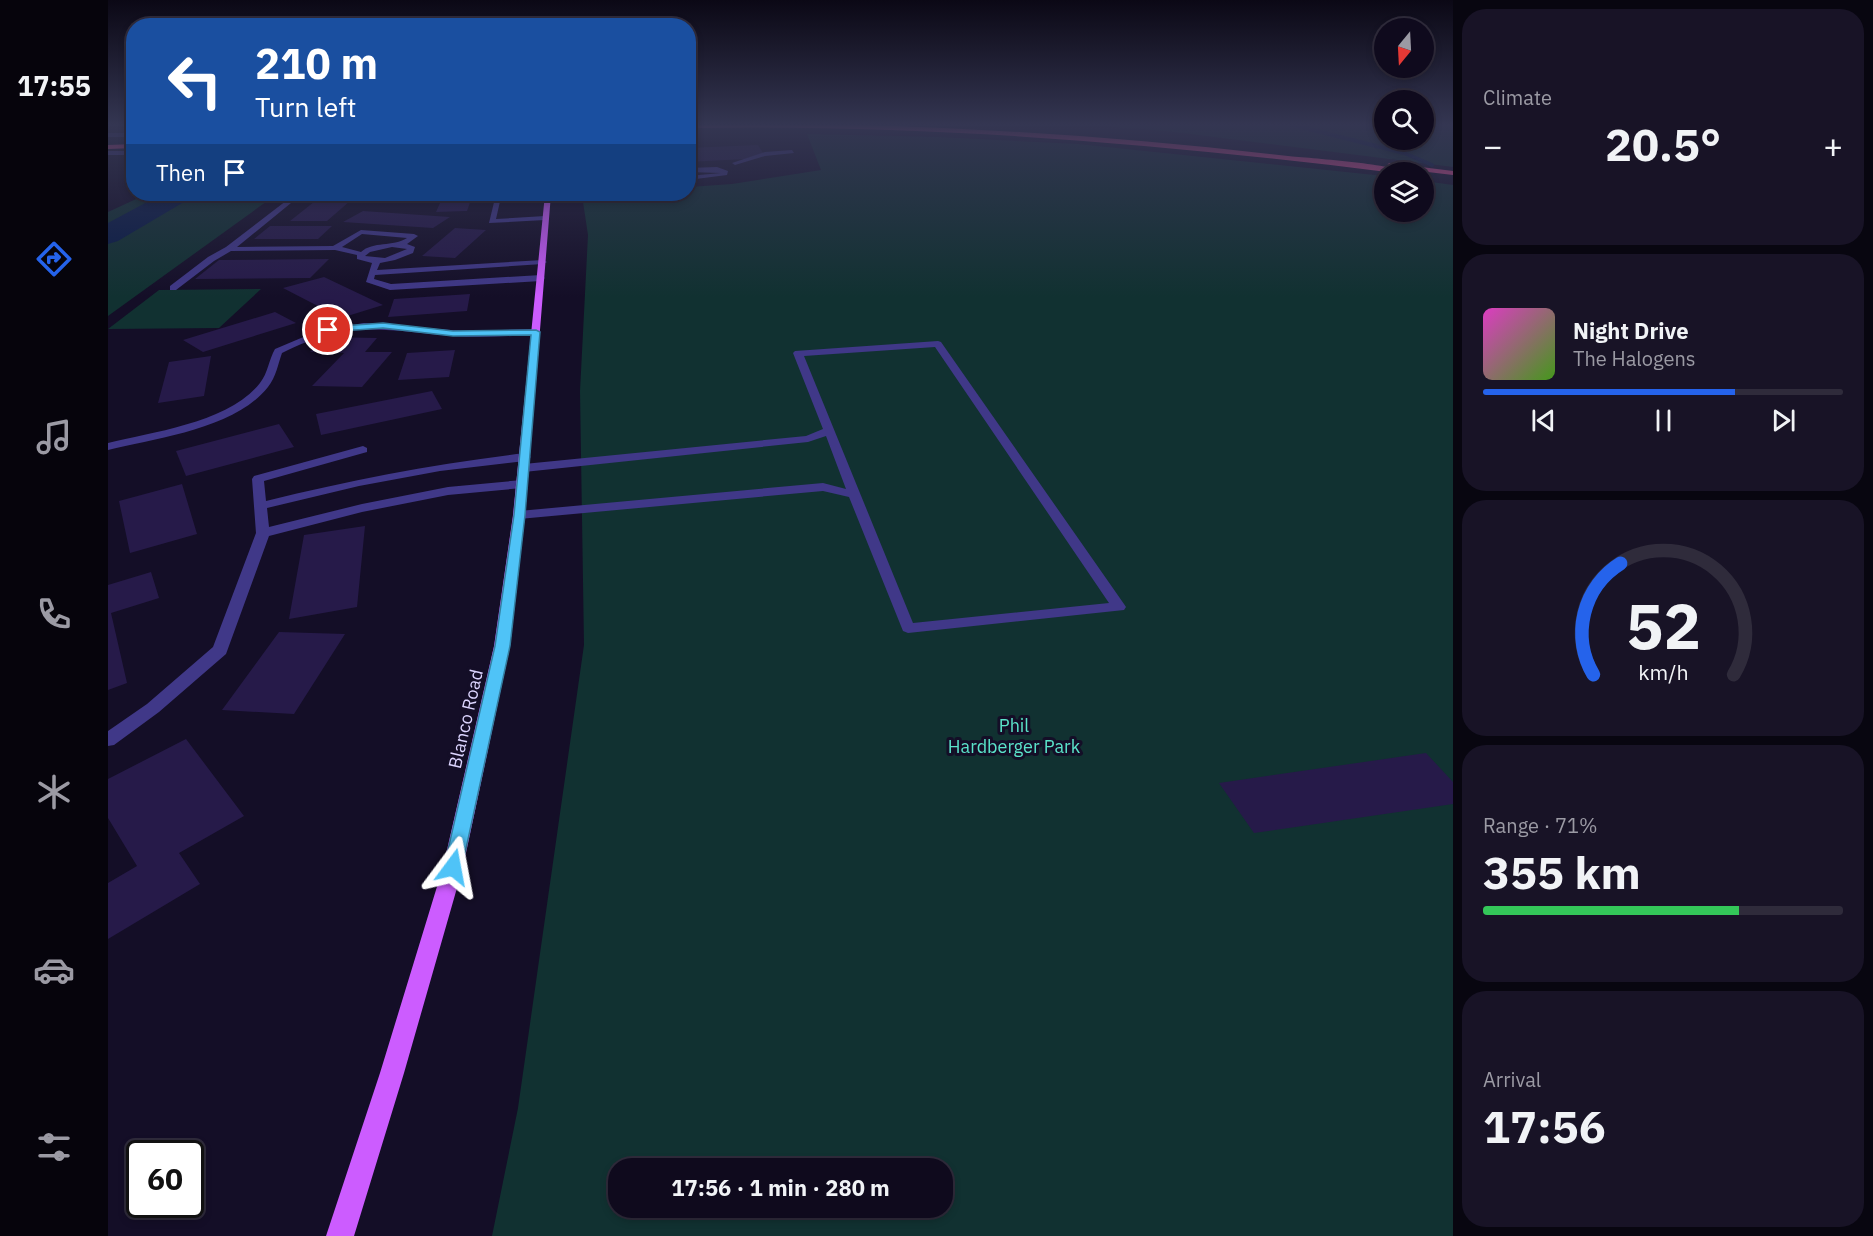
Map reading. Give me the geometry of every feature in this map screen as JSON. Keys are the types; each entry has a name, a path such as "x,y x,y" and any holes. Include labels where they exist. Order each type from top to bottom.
{"main road":[{"name":"Blanco Road","path":"340,1236 392,1073 453,867 502,646 524,469 547,201"}],"street":[{"path":"173,288 211,258 229,249 290,201"},
{"path":"497,201 492,221 545,218"},
{"path":"335,248 361,232 414,236 401,245"},
{"path":"229,249 335,248 361,254 380,246 411,247 411,251 402,256 377,261 365,260 360,257 361,254"},
{"path":"377,261 369,280 390,286 542,270"},
{"path":"373,273 542,270"},
{"path":"108,447 194,426 231,411 253,397 265,384 278,351 309,334 346,327 383,325 453,333 536,332"},
{"path":"938,344 1119,608 908,628 855,495 798,353 938,344"},
{"path":"260,506 383,477 524,469 808,439 829,431"},
{"path":"108,740 153,708 220,650 262,533 258,479 363,450"},
{"path":"262,533 448,491 524,469"},
{"path":"383,477 388,503"},
{"path":"519,515 823,487 855,495"}],"green space":[{"name":"Phil Hardberger Park","path":"747,182 1374,182 1374,222 1434,222 1434,182 1453,185 1453,1236 492,1236 518,1108 584,645 580,391 588,235 583,202 696,201 696,187"},
{"path":"132,201 267,201 108,316 108,212"},
{"path":"261,289 219,328 108,329 159,290"}],"building":[{"path":"315,201 350,201 327,221 290,221"},
{"path":"441,201 471,201 467,211 436,212"},
{"path":"363,211 450,217 433,228 343,222"},
{"path":"270,226 332,226 318,239 254,239"},
{"path":"455,228 486,230 455,258 422,256"},
{"path":"329,259 310,278 195,279 219,260"},
{"path":"324,277 383,305 341,318 283,288"},
{"path":"470,294 467,311 388,317 394,299"},
{"path":"275,312 296,323 203,352 183,340"},
{"path":"325,337 377,338 365,352 392,352 362,387 312,386 344,353 310,352"},
{"path":"455,350 449,377 398,380 407,353"},
{"path":"211,356 204,396 158,403 169,362"},
{"path":"432,391 442,409 321,435 316,414"},
{"path":"279,424 294,447 186,476 176,451"},
{"path":"182,484 197,534 130,553 119,501"},
{"path":"365,526 357,607 289,619 304,535"},
{"path":"151,572 159,598 111,613 127,683 108,690 108,585"},
{"path":"279,632 345,634 294,714 222,710"},
{"path":"186,739 244,816 179,853 200,884 108,939 108,883 137,866 108,818 108,779"},
{"path":"1426,753 1453,782 1453,804 1254,833 1219,783"}],"waterway":[{"path":"108,235 168,201"}],"route":[{"path":"328,330 383,325 474,334 536,332 519,515 502,646 453,867"}]}
